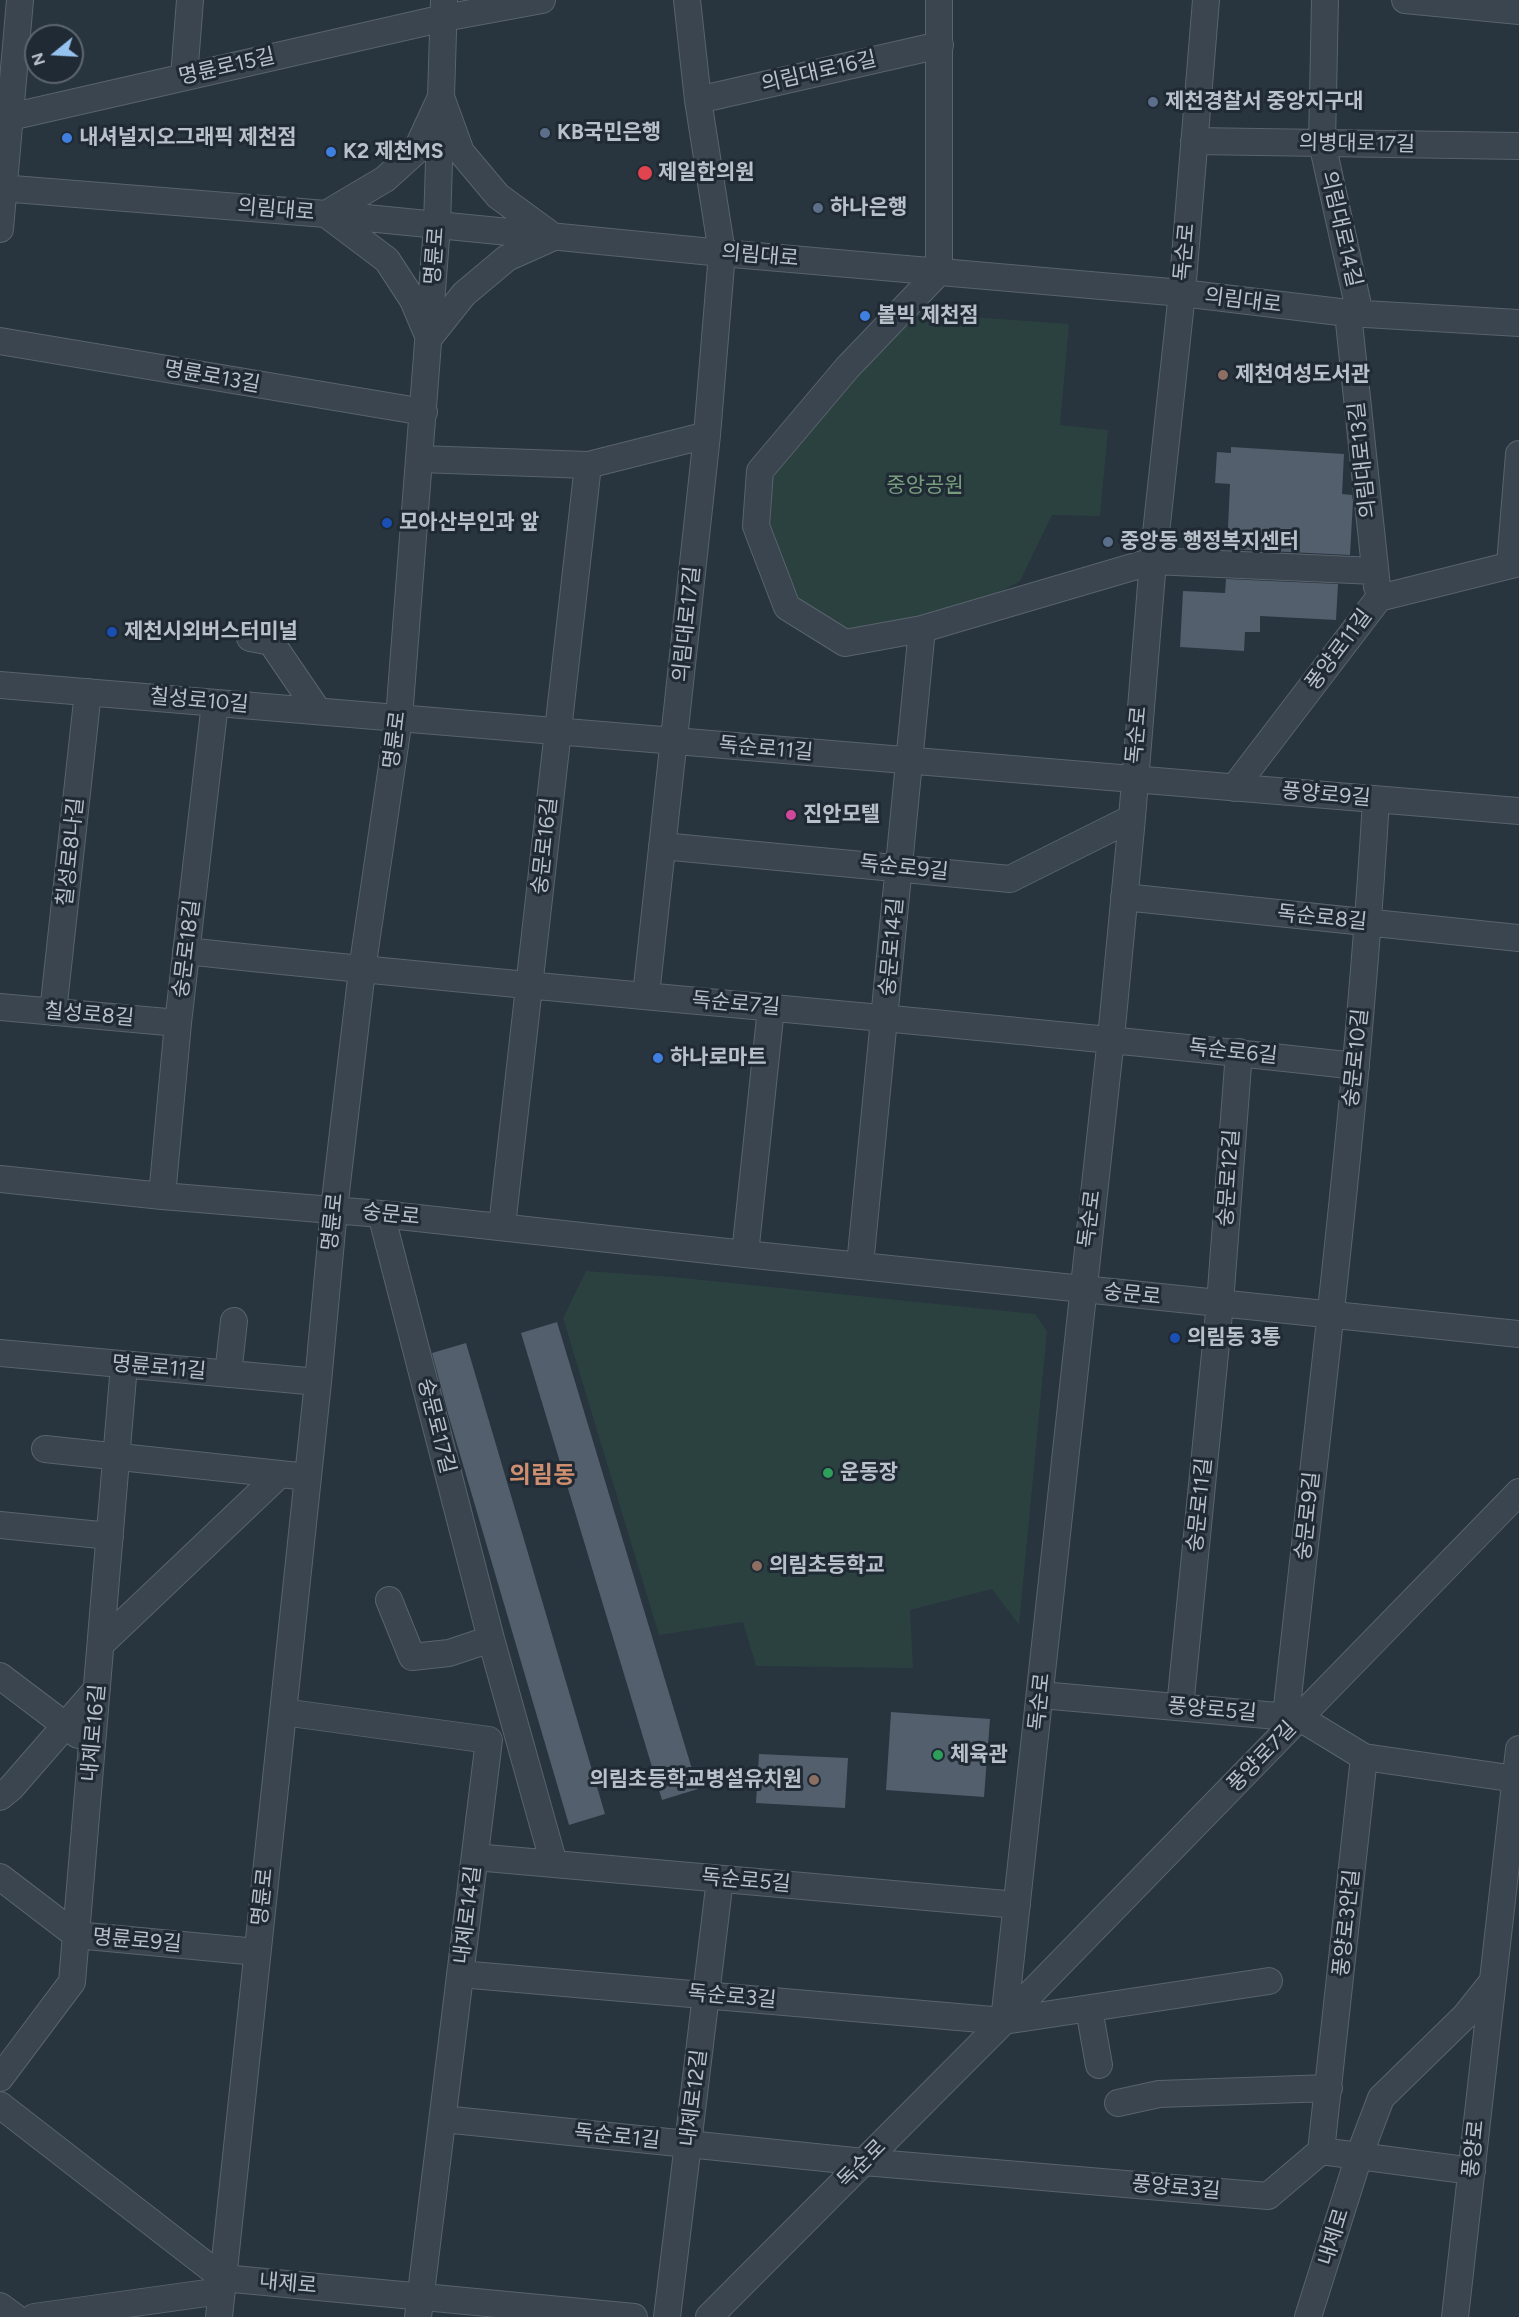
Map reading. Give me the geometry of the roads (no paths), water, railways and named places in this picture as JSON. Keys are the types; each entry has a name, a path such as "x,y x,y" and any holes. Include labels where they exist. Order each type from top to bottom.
{"street":[{"path":"0,229 20,0"},
{"path":"184,77 190,0"},
{"name":"명륜로15길","path":"10,117 184,77 444,9 542,0"},
{"name":"의림대로17길","path":"646,996 707,435 722,253 698,100 687,0"},
{"path":"939,0 939,272 847,368 760,471 756,525 786,607 845,643 922,629 1153,561 1375,571"},
{"name":"독순로","path":"709,2317 1004,2021 1111,1038 1153,561 1182,293 1206,0"},
{"name":"의림대로14길","path":"1325,0 1322,143 1354,314"},
{"path":"1405,0 1504,7"},
{"name":"명륜로","path":"219,2317 318,1382 334,1209 362,970 399,718 437,226 444,9"},
{"name":"의림대로16길","path":"698,100 940,45"},
{"path":"441,97 461,152 498,196 554,237 507,258 464,294 429,338 413,300 387,260 326,214 385,179 416,151 441,97"},
{"name":"의병대로17길","path":"1194,141 1519,146"},
{"name":"의림대로","path":"2,188 326,214 722,253 1182,293 1354,314 1519,323"},
{"name":"의림대로13길","path":"1354,314 1379,598"},
{"name":"명륜로13길","path":"0,341 423,412"},
{"path":"420,459 588,465 707,435"},
{"path":"1515,563 1519,454"},
{"name":"숭문로16길","path":"502,1226 588,465"},
{"name":"풍양로11길","path":"1234,788 1379,598 1515,563"},
{"name":"숭문로14길","path":"860,1265 922,629"},
{"path":"250,638 271,642 318,711"},
{"name":"칠성로10길","path":"0,685 399,718"},
{"name":"칠성로8나길","path":"53,1012 88,692"},
{"name":"숭문로18길","path":"162,1196 178,1023 215,703"},
{"name":"독순로11길","path":"399,718 1134,779"},
{"name":"풍양로9길","path":"1134,779 1519,811"},
{"name":"숭문로10길","path":"1330,1316 1356,1066 1377,800"},
{"name":"독순로9길","path":"662,846 1010,879 1132,818"},
{"name":"독순로8길","path":"1124,897 1519,938"},
{"name":"독순로7길","path":"186,951 362,970 1111,1038"},
{"name":"칠성로8길","path":"0,1007 178,1023"},
{"path":"745,1254 771,1008"},
{"name":"독순로6길","path":"1111,1038 1356,1066"},
{"name":"숭문로12길","path":"1220,1303 1239,1052"},
{"name":"숭문로","path":"0,1179 162,1196 334,1209 502,1226 1082,1290 1519,1334"},
{"name":"숭문로17길","path":"381,1214 491,1639 554,1864"},
{"name":"숭문로11길","path":"1180,1707 1220,1303"},
{"name":"숭문로9길","path":"1293,1717 1330,1316"},
{"path":"228,1374 234,1321"},
{"name":"명륜로11길","path":"0,1353 318,1382"},
{"name":"내제로16길","path":"0,2078 72,1982 124,1365"},
{"path":"45,1449 308,1477"},
{"path":"101,1644 280,1474"},
{"name":"풍양로7길","path":"1004,2021 1293,1717 1519,1492"},
{"path":"0,1525 110,1536"},
{"path":"389,1600 412,1657 449,1653 491,1639"},
{"path":"0,1676 93,1746"},
{"path":"0,1797 11,1788 98,1689"},
{"name":"풍양로5길","path":"1041,1695 1293,1717 1364,1757 1516,1779"},
{"name":"내제로14길","path":"283,1712 489,1740 419,2307"},
{"name":"풍양로","path":"1455,2317 1519,1749"},
{"name":"풍양로3안길","path":"1321,2151 1364,1757"},
{"name":"독순로5길","path":"475,1857 1017,1905"},
{"name":"명륜로9길","path":"0,1877 76,1935 257,1952"},
{"name":"내제로12길","path":"667,2317 720,1879"},
{"name":"독순로3길","path":"460,1974 1004,2021 1269,1981"},
{"path":"1359,2156 1381,2098 1465,2016 1493,1981"},
{"path":"1089,2008 1099,2065"},
{"path":"1118,2103 1159,2094 1329,2088"},
{"path":"0,2105 222,2284"},
{"name":"독순로1길","path":"443,2118 864,2162"},
{"path":"1321,2151 1472,2171"},
{"name":"풍양로3길","path":"864,2162 1268,2196 1321,2151"},
{"name":"내제로","path":"1308,2317 1359,2156"},
{"name":"내제로","path":"34,2317 222,2284 419,2307 634,2317"},
{"path":"0,2306 15,2317"}],"place":[{"name":"제천경찰서 중앙지구대","path":"1153,102"},
{"name":"KB국민은행","path":"545,133"},
{"name":"내셔널지오그래픽 제천점","path":"67,138"},
{"name":"K2 제천MS","path":"331,152"},
{"name":"제일한의원","path":"645,173"},
{"name":"하나은행","path":"818,208"},
{"name":"볼빅 제천점","path":"865,316"},
{"name":"제천여성도서관","path":"1223,375"},
{"name":"모아산부인과 앞","path":"387,523"},
{"name":"중앙동 행정복지센터","path":"1108,542"},
{"name":"제천시외버스터미널","path":"112,632"},
{"name":"진안모텔","path":"791,815"},
{"name":"하나로마트","path":"658,1058"},
{"name":"의림동 3통","path":"1175,1338"},
{"name":"운동장","path":"828,1473"},
{"name":"의림초등학교","path":"757,1566"},
{"name":"체육관","path":"938,1755"},
{"name":"의림초등학교병설유치원","path":"814,1780"}],"district":[{"name":"의림동","path":"542,1476"}],"park label":[{"name":"중앙공원","path":"925,486"}]}
